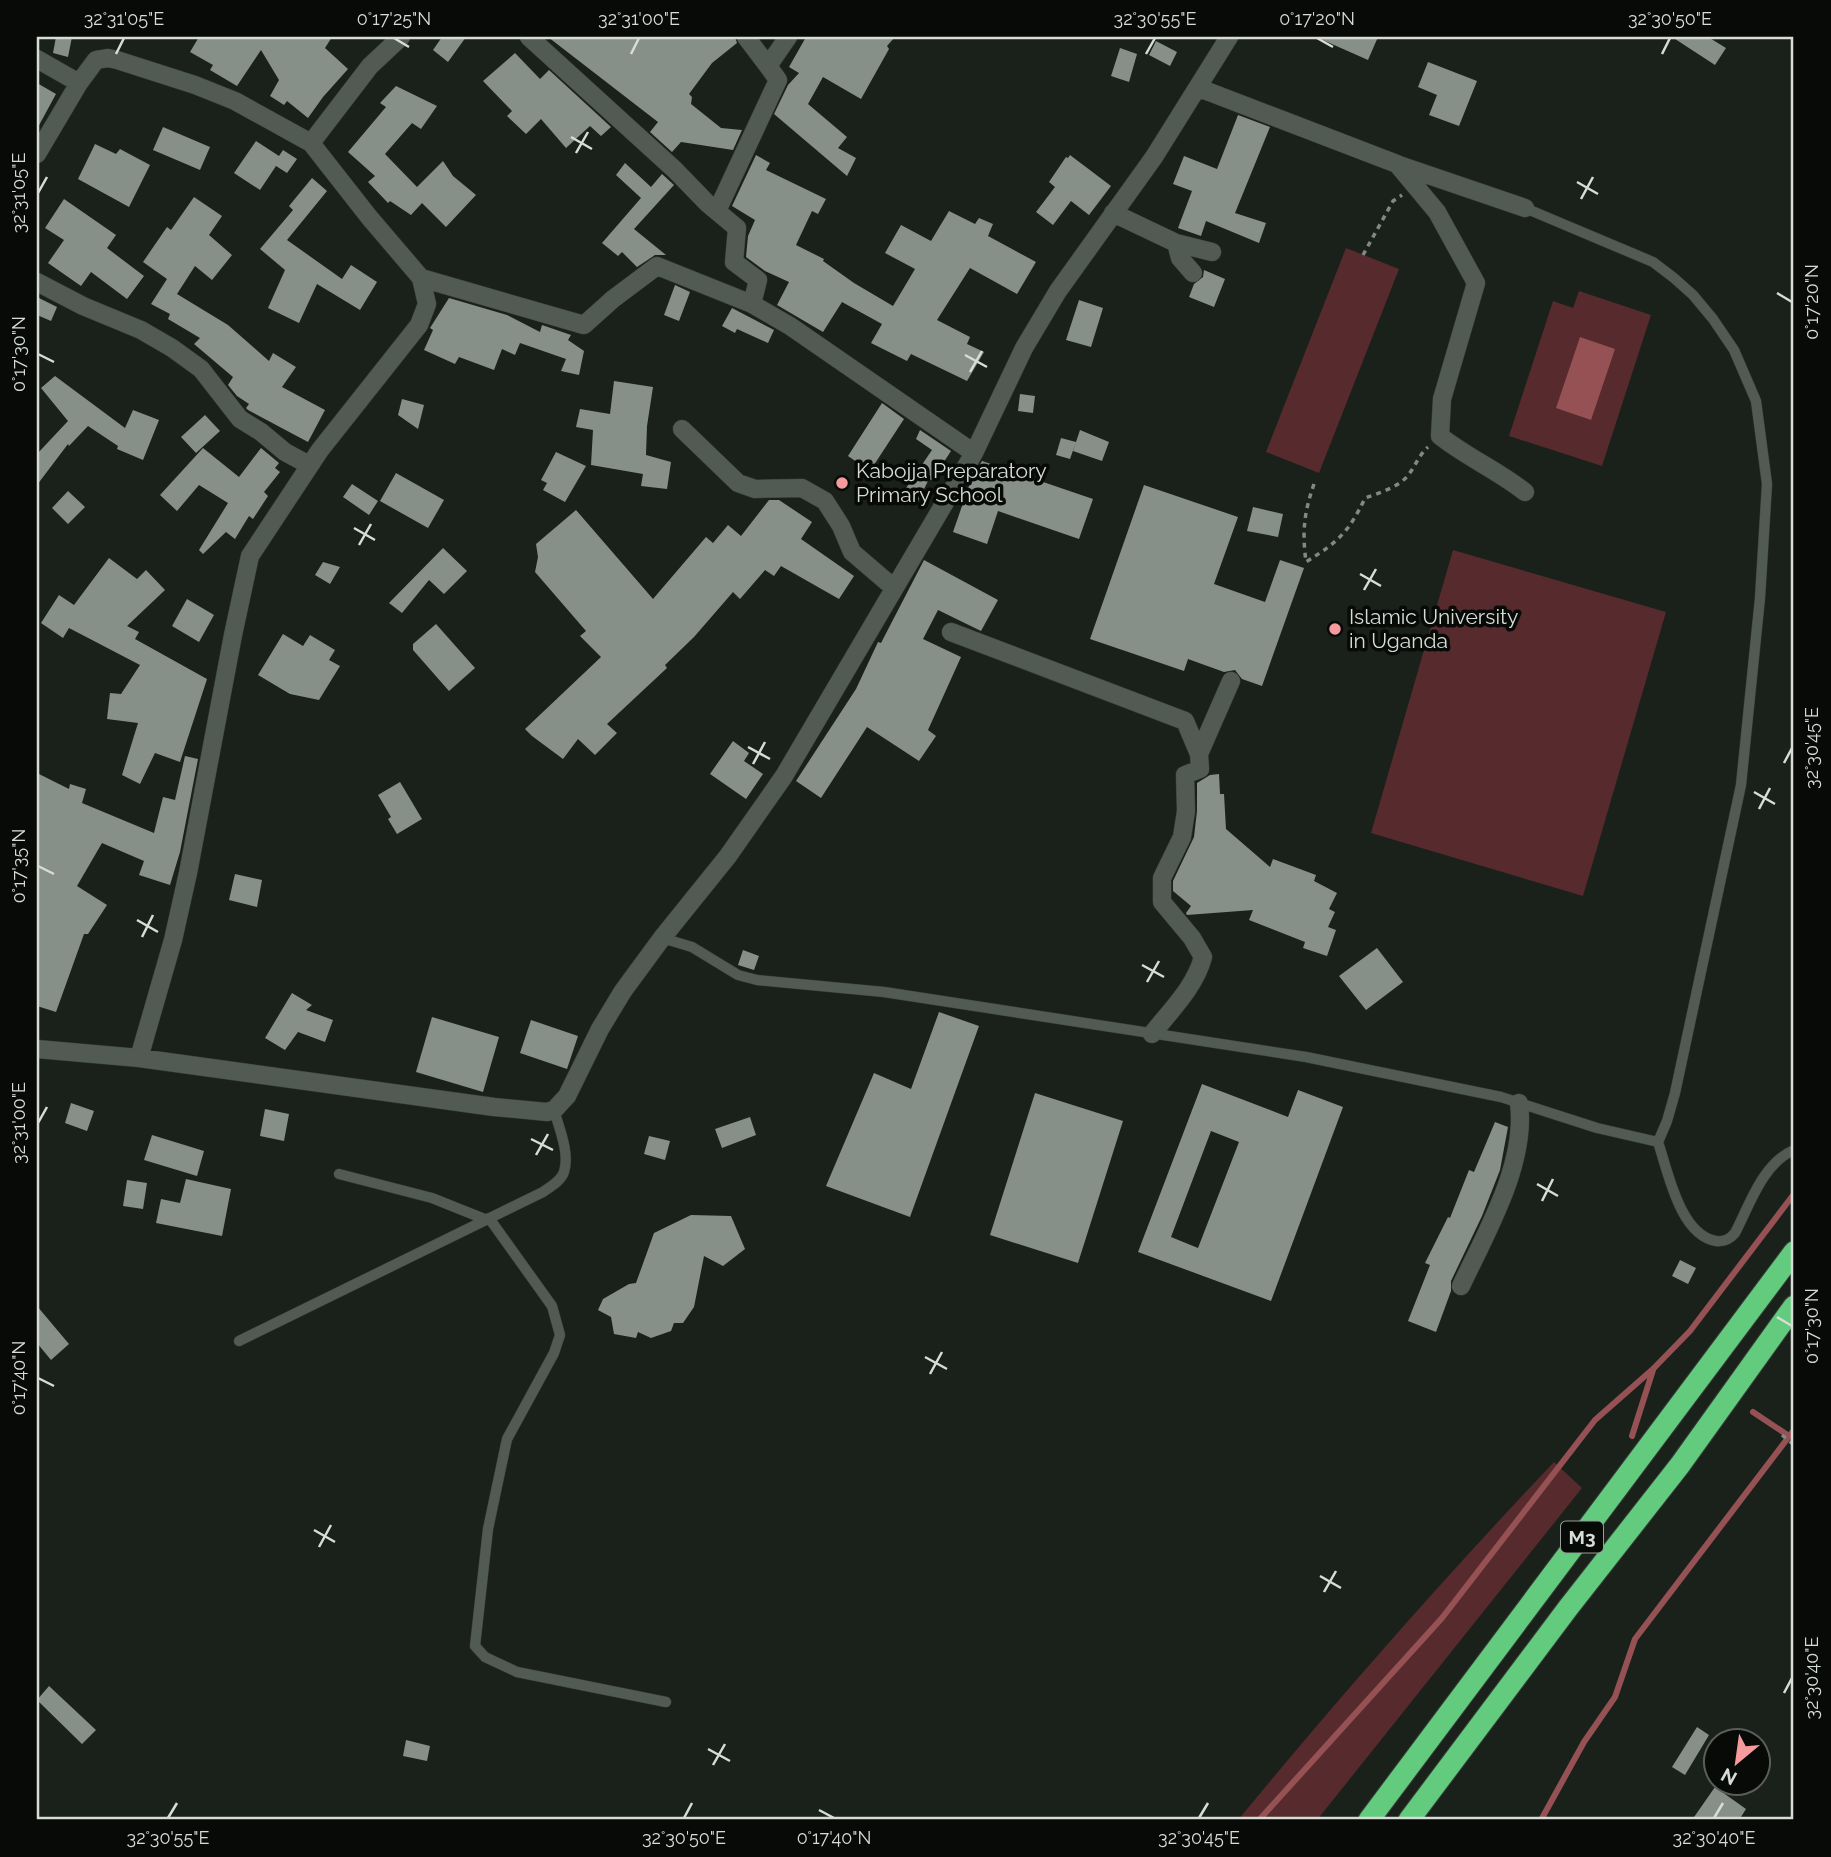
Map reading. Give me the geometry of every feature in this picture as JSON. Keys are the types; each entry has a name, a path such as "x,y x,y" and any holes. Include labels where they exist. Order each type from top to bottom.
{"highway":[{"name":"M3","path":"1369,1820 1794,1252"},
{"name":"M3","path":"1409,1820 1568,1608 1680,1465 1794,1306"}],"street":[{"path":"311,143 370,66 401,37"},
{"path":"529,37 737,228 734,262 758,280 752,304"},
{"path":"717,211 778,80 746,37"},
{"path":"768,66 788,37"},
{"path":"37,1049 139,1058 414,1098 547,1112 554,1110 567,1096 600,1029 623,991 728,856 783,776 974,453 1024,348 1058,291 1154,157 1229,37"},
{"path":"37,154 79,82 96,60 103,58 162,73 235,101 311,143 421,278 427,304 419,325 309,465 250,556 188,873 173,940 139,1058"},
{"path":"37,59 79,82"},
{"path":"1199,88 1397,164 1525,208"},
{"path":"1397,164 1437,212 1476,282 1442,398 1440,436 1464,455 1501,473 1525,492"},
{"path":"1113,213 1176,243 1212,252"},
{"path":"1176,243 1180,258 1193,273"},
{"path":"421,278 584,325 657,266 752,304 790,326 974,453"},
{"path":"37,282 83,306 141,330 172,348 201,369 240,419 285,452 309,465"},
{"path":"682,429 738,483 754,489 802,488 825,501 841,526 852,552 894,588"},
{"path":"951,632 1185,721 1211,725"},
{"path":"1199,754 1231,681"},
{"path":"1152,1034 1185,993 1203,957 1192,938 1161,902 1162,878 1182,837 1186,811 1185,775 1200,769 1199,754 1185,721"},
{"path":"1461,1286 1506,1187 1522,1122 1519,1103"}],"lane":[{"path":"1525,208 1653,262 1684,287 1713,319 1734,350 1756,401 1767,484 1760,598 1741,785 1675,1093 1658,1142 1678,1202 1696,1232 1707,1239 1722,1241 1730,1239 1735,1233 1769,1168 1784,1154 1794,1150"},
{"path":"662,938 692,947 738,975 757,980 884,992 1306,1057 1501,1097 1624,1136 1658,1142"},
{"path":"240,1341 543,1192 557,1182 564,1173 565,1149 554,1110"},
{"path":"339,1174 432,1198 488,1219 552,1306 560,1335 554,1353 508,1439 488,1529 475,1646 485,1657 517,1672 666,1702"}],"path":[{"path":"1363,255 1393,201 1416,186"},
{"path":"1314,484 1305,509 1302,534 1306,562 1329,548 1352,524 1365,498 1408,477 1420,454 1440,436"},
{"path":"1782,1435 1794,1445"}],"shaded area":[{"path":"1346,248 1399,269 1319,473 1266,452"},
{"path":"1579,291 1651,315 1602,466 1509,436 1553,301 1573,308"},
{"path":"1580,337 1615,349 1591,420 1556,408"},
{"path":"1453,550 1666,612 1583,896 1371,833"},
{"path":"1554,1462 1582,1488 1317,1820 1238,1820 1393,1638"}],"building":[{"path":"56,37 72,37 68,57 53,53"},
{"path":"199,37 332,37 325,48 348,69 308,118 287,101 284,105 270,96 279,80 261,50 237,86 210,70 213,65 190,52"},
{"path":"442,37 466,37 448,62 433,50"},
{"path":"548,37 735,37 737,43 712,63 689,94 692,97 691,104 721,128 742,130 733,150 681,142 672,152 650,132 658,122"},
{"path":"806,37 895,37 887,46 889,49 861,99 823,77 808,104 847,137 838,148 856,158 847,176 774,114 788,85 799,73 789,67"},
{"path":"1316,37 1378,37 1368,60"},
{"path":"1672,37 1708,37 1726,48 1715,65"},
{"path":"1156,41 1177,52 1170,66 1149,55"},
{"path":"1120,48 1137,54 1129,82 1111,76"},
{"path":"515,53 540,79 549,70 611,127 601,136 590,126 566,148 541,119 526,134 507,116 512,111 483,81"},
{"path":"1428,62 1477,81 1459,126 1429,115 1437,95 1418,87"},
{"path":"37,83 56,94 37,129"},
{"path":"396,86 437,106 421,129 412,123 385,154 417,187 443,161 453,176 476,195 446,227 422,203 411,215 390,201 388,203 368,182 375,176 348,152 386,107 380,103"},
{"path":"1238,115 1270,127 1235,213 1266,223 1259,243 1206,221 1201,236 1178,228 1192,191 1173,184 1184,156 1217,169"},
{"path":"163,127 210,147 200,170 153,150"},
{"path":"256,141 279,156 283,150 297,159 287,173 276,166 260,190 234,173"},
{"path":"95,144 116,154 120,149 150,165 129,207 78,179"},
{"path":"756,155 770,163 766,170 826,199 818,214 812,211 796,245 824,259 823,261 854,283 893,306 915,269 885,253 901,225 931,241 949,211 975,224 979,218 993,224 988,236 1036,262 1017,294 970,268 937,320 970,337 967,344 984,352 967,381 911,354 907,361 871,343 882,324 842,302 823,332 777,305 789,282 765,271 746,257 748,236 755,220 732,206"},
{"path":"1070,155 1111,186 1089,215 1071,201 1053,225 1036,212 1055,187 1049,182"},
{"path":"625,163 651,187 662,174 674,185 634,229 666,255 655,255 637,267 622,252 618,256 602,243 641,198 616,175"},
{"path":"312,178 327,191 287,240 342,279 351,265 377,282 360,310 317,284 299,323 268,308 285,270 260,249 293,210 289,206"},
{"path":"194,197 222,216 209,235 232,255 212,280 195,266 177,294 228,325 269,361 273,353 296,367 282,387 325,410 308,442 248,410 246,408 249,404 237,396 228,385 233,377 194,344 200,338 168,319 170,314 151,304 167,279 143,262 167,227 171,230"},
{"path":"64,199 116,235 107,248 144,276 127,299 91,272 81,286 48,263 64,240 45,228"},
{"path":"1204,270 1225,279 1214,307 1189,297 1194,284 1203,277"},
{"path":"675,285 690,292 679,321 664,315"},
{"path":"37,297 57,307 51,321 37,315"},
{"path":"449,298 507,315 540,332 542,325 571,335 568,340 584,351 579,375 561,371 566,359 520,343 515,355 502,349 494,370 459,357 455,364 424,350 433,330 430,328"},
{"path":"1079,300 1103,308 1091,347 1066,340"},
{"path":"732,308 774,330 768,343 737,329 735,333 722,326"},
{"path":"55,376 125,428 133,410 159,420 143,460 117,449 118,446 88,426 69,446 68,444 37,485 37,454 68,421 41,388"},
{"path":"614,381 653,387 646,455 671,462 667,489 641,486 643,474 591,465 593,430 576,427 580,409 610,414"},
{"path":"1020,394 1035,396 1033,413 1018,411"},
{"path":"402,399 424,405 418,429 398,415"},
{"path":"882,403 904,419 870,471 848,456"},
{"path":"205,415 220,431 196,453 181,437"},
{"path":"920,430 951,451 932,480 929,479 918,501 902,494 932,450 916,439"},
{"path":"1080,430 1109,442 1102,461 1073,451"},
{"path":"1061,438 1076,442 1070,459 1056,455"},
{"path":"203,448 239,477 261,448 279,463 275,468 280,472 264,492 268,496 253,519 249,516 235,539 226,532 203,554 199,550 228,503 199,485 177,511 160,495"},
{"path":"556,452 586,466 565,502 543,490 547,483 541,480"},
{"path":"982,461 1093,499 1079,539 998,511 987,544 953,532 970,483"},
{"path":"396,473 444,500 428,528 380,501"},
{"path":"352,484 378,501 369,515 343,497"},
{"path":"1144,485 1238,517 1214,584 1265,602 1280,560 1304,568 1262,686 1242,679 1235,670 1224,672 1188,659 1184,671 1090,639"},
{"path":"68,491 85,507 68,524 52,508"},
{"path":"769,500 779,500 812,522 801,539 854,576 839,599 781,566 774,576 765,570 740,599 733,592 694,637 665,665 667,668 607,724 617,733 595,755 578,739 563,759 525,729 601,657 580,636 586,631 535,572 538,557 536,544 576,510 653,599 706,537 713,543 728,525 741,536"},
{"path":"1253,507 1283,514 1278,537 1247,531"},
{"path":"443,548 467,571 444,594 429,580 402,613 389,603"},
{"path":"109,558 137,579 146,570 165,590 127,626 139,632 135,639 207,679 180,762 155,753 140,784 122,775 138,723 107,719 110,693 121,694 140,665 69,628 63,638 41,623 59,595 74,605"},
{"path":"924,560 998,600 981,631 938,610 923,639 961,657 928,730 936,736 919,761 867,727 821,798 796,781 856,689 878,642 881,643"},
{"path":"323,562 340,567 330,584 315,575"},
{"path":"187,599 214,615 199,642 172,626"},
{"path":"436,624 475,668 449,691 413,650 413,644"},
{"path":"283,634 303,646 310,635 335,650 329,660 340,666 319,700 290,694 258,675"},
{"path":"733,741 749,753 744,761 763,774 746,799 710,774"},
{"path":"185,756 198,759 180,852 170,885 139,875 144,861 102,843 77,886 107,905 88,934 84,934 56,1012 37,1006 37,773 69,789 70,784 86,789 82,803 154,833 163,797 175,800"},
{"path":"1219,774 1220,794 1224,794 1226,829 1270,867 1273,859 1316,875 1314,881 1337,893 1329,909 1335,912 1328,927 1336,930 1327,956 1303,948 1305,942 1249,920 1253,910 1187,915 1191,906 1173,891 1173,881 1194,837 1197,783 1210,775"},
{"path":"400,782 422,819 397,834 378,795"},
{"path":"235,874 262,880 257,907 229,900"},
{"path":"1377,948 1403,982 1366,1010 1339,976"},
{"path":"743,950 759,956 754,970 738,965"},
{"path":"292,993 312,1005 306,1010 333,1020 325,1042 298,1032 285,1050 265,1038"},
{"path":"939,1012 979,1026 910,1217 826,1186 874,1073 911,1089"},
{"path":"432,1017 499,1037 483,1092 416,1072"},
{"path":"531,1020 578,1036 567,1069 520,1053"},
{"path":"1202,1084 1288,1117 1298,1090 1343,1107 1271,1301 1138,1252","holes":["1211,1131 1239,1142 1198,1248 1171,1237"]},
{"path":"1035,1093 1123,1121 1078,1263 990,1235"},
{"path":"71,1103 94,1111 87,1131 65,1123"},
{"path":"265,1109 289,1114 284,1141 260,1136"},
{"path":"750,1117 756,1135 722,1148 715,1129"},
{"path":"1495,1122 1508,1127 1500,1170 1482,1216 1451,1281 1451,1291 1436,1332 1408,1321 1430,1265 1425,1263 1448,1217 1450,1218 1469,1170 1474,1172"},
{"path":"152,1135 204,1151 197,1176 144,1160"},
{"path":"649,1136 670,1141 665,1160 644,1154"},
{"path":"186,1179 231,1189 222,1236 156,1223 161,1199 180,1203"},
{"path":"127,1180 147,1183 143,1209 123,1206"},
{"path":"691,1215 731,1216 745,1249 723,1266 704,1256 694,1307 683,1323 674,1323 671,1331 651,1338 638,1332 636,1338 614,1334 611,1317 598,1310 603,1299 629,1284 636,1283 654,1233"},
{"path":"1680,1260 1696,1268 1688,1284 1672,1276"},
{"path":"37,1306 69,1344 51,1360 37,1343"},
{"path":"49,1686 96,1730 82,1744 37,1700"},
{"path":"1697,1727 1702,1730 1702,1747 1685,1775 1672,1767"},
{"path":"406,1740 430,1746 427,1761 403,1756"},
{"path":"1707,1798 1730,1798 1746,1809 1739,1820 1692,1820"}],"waterway":[{"path":"1259,1820 1442,1618 1595,1420 1653,1369 1690,1331 1794,1194"},
{"path":"1632,1436 1653,1370"},
{"path":"1753,1412 1789,1436"},
{"path":"1541,1820 1584,1742 1615,1697 1635,1639 1794,1430"}],"place":[{"name":"Kabojja Preparatory Primary School","path":"842,483"},
{"name":"Islamic University in Uganda","path":"1335,629"}]}
